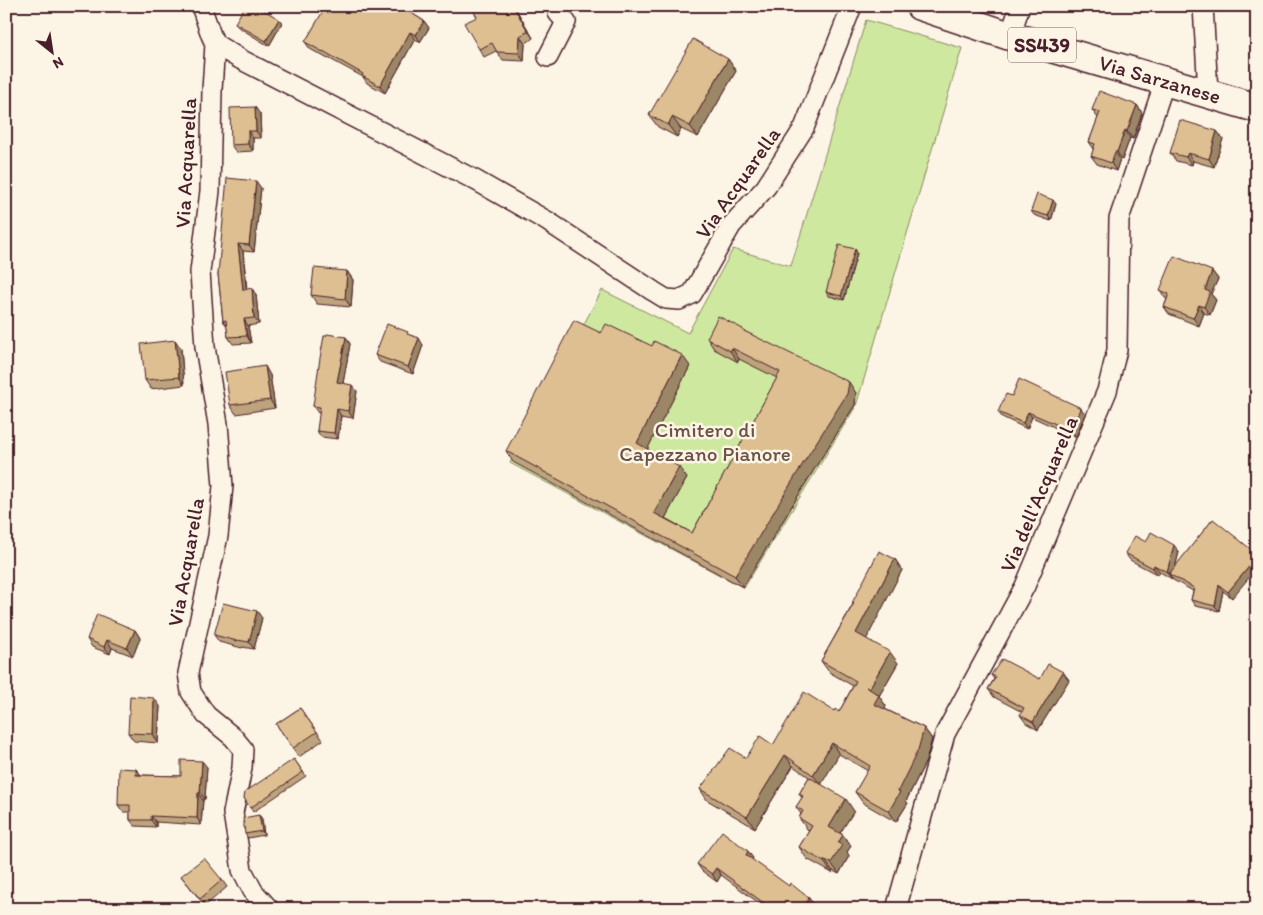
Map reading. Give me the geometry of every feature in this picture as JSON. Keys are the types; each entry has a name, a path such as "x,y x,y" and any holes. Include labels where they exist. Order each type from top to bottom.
{"main road":[{"name":"Via Sarzanese","path":"920,6 1010,36 1208,92 1257,108"}],"street":[{"name":"Via Acquarella","path":"200,6 215,44 210,191 200,272 205,347 218,424 223,486 218,536 188,674 191,692 206,715 233,737 243,748 242,768 233,813 234,822 242,870 253,891 269,909"},
{"path":"548,57 566,22 558,13 562,6"},
{"name":"Via Acquarella","path":"215,44 240,59 475,180 547,221 666,299 679,300 692,294 731,226 766,187 804,128 852,6"},
{"path":"1010,36 1020,6"},
{"path":"1203,6 1208,92"},
{"name":"Via dell'Acquarella","path":"896,909 945,734 1025,586 1106,391 1118,350 1119,219 1165,81"}],"green space":[{"name":"Cimitero di Capezzano Pianore","path":"866,20 962,48 856,406 744,588 510,463 602,290 688,333 733,249 791,266"}],"building":[{"path":"245,6 257,6 279,19 266,41 235,23"},
{"path":"326,6 400,6 424,21 416,35 410,32 380,86 362,76 363,74 305,42"},
{"path":"475,6 513,6 528,31 520,36 519,53 497,52 492,43 479,49 464,23 477,17 472,8"},
{"path":"693,39 728,59 690,126 672,117 668,125 649,115"},
{"path":"1099,91 1137,105 1127,131 1125,130 1111,163 1091,156 1095,144 1089,142 1100,112 1092,110"},
{"path":"255,107 256,131 248,131 248,144 231,145 230,108"},
{"path":"1180,120 1217,131 1209,159 1188,153 1186,157 1170,153"},
{"path":"227,178 256,181 249,245 238,244 243,290 252,288 254,318 244,319 247,336 228,337 226,320 223,321 218,274"},
{"path":"1037,194 1053,200 1048,216 1031,211"},
{"path":"839,245 855,249 841,296 826,292"},
{"path":"1174,256 1212,271 1205,290 1210,292 1204,307 1199,305 1193,318 1164,307 1169,294 1160,290"},
{"path":"314,268 347,271 345,299 311,295"},
{"path":"718,316 742,330 849,382 847,394 735,576 506,451 574,320 601,333 606,324 652,346 654,341 682,355 637,443 679,467 654,513 692,533 780,372 732,348 730,351 707,338"},
{"path":"387,324 419,338 408,367 375,355"},
{"path":"327,334 346,337 337,382 352,385 348,411 337,409 334,433 317,431 320,407 313,406 324,336"},
{"path":"175,340 179,377 145,380 141,344"},
{"path":"265,366 270,400 230,405 225,372"},
{"path":"1019,379 1081,408 1072,431 1028,412 1023,423 998,412 1006,394 1012,396"},
{"path":"1213,519 1257,554 1257,557 1228,592 1219,585 1215,606 1191,600 1194,588 1169,574"},
{"path":"1151,532 1174,545 1167,572 1154,565 1153,568 1125,553 1135,536 1146,542"},
{"path":"879,551 895,559 856,633 890,652 869,689 879,695 874,704 924,728 918,750 898,791 900,792 889,811 855,792 870,766 832,743 813,775 785,755 747,817 700,789 730,748 746,758 760,736 773,745 804,692 834,711 835,709 839,712 856,681 821,661 854,603 852,603"},
{"path":"223,603 257,611 249,642 214,635"},
{"path":"97,614 135,630 127,648 107,640 104,647 87,639"},
{"path":"1002,659 1040,679 1048,664 1063,672 1033,722 1020,715 1024,708 988,689 996,677 991,675"},
{"path":"130,696 154,698 153,734 128,733"},
{"path":"300,708 317,732 293,748 276,724"},
{"path":"294,759 303,772 250,808 244,798 245,792"},
{"path":"181,760 202,761 197,818 151,816 151,820 130,820 130,805 118,805 119,768 136,769 136,775 181,776"},
{"path":"809,777 846,799 829,827 843,835 838,843 842,845 831,863 825,860 824,862 799,847 812,826 799,818 803,811 796,807 803,796 799,794"},
{"path":"259,815 262,831 245,834 243,818"},
{"path":"722,831 748,851 746,855 789,886 790,883 809,898 802,909 772,909 716,868 712,874 697,864"},
{"path":"204,858 222,880 200,899 181,876"}]}
